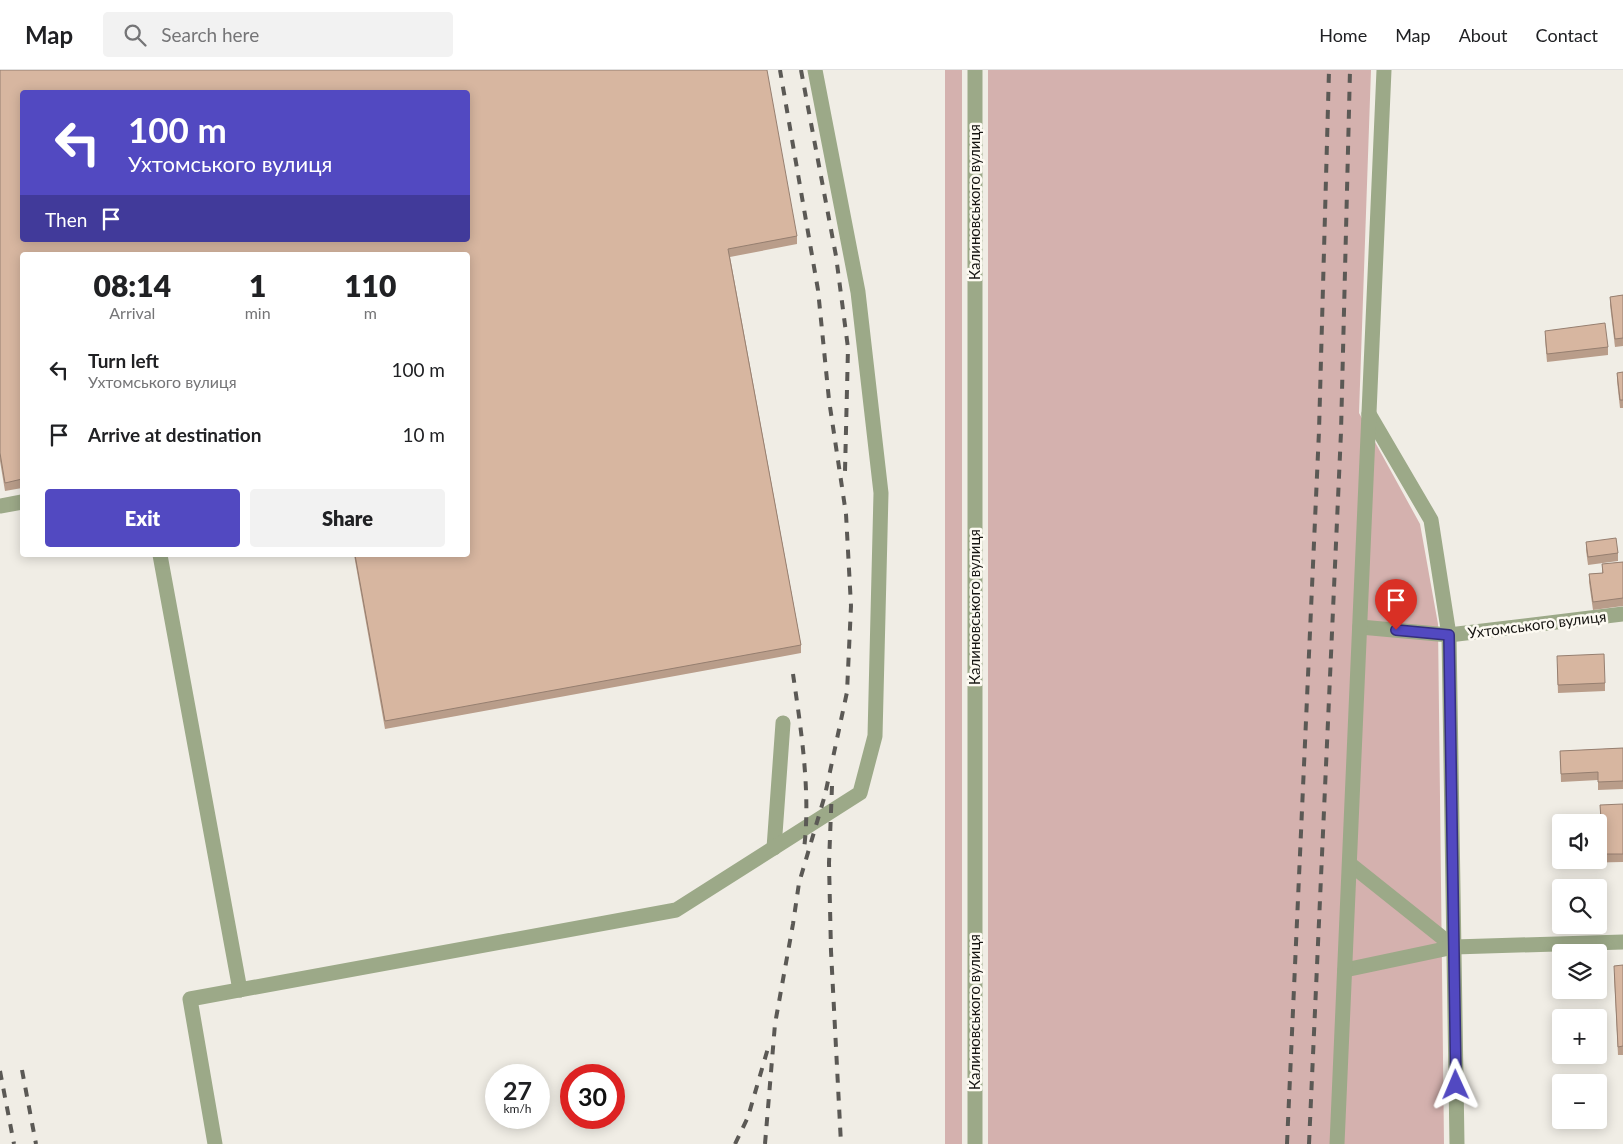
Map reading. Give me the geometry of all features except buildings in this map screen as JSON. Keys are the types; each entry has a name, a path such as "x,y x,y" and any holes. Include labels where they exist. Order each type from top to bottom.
{"street":[{"path":"215,1144 190,999 676,910 860,794 875,736 881,494 858,292 815,70"},
{"name":"Калиновського вулиця","path":"975,70 975,1144"},
{"path":"1338,1144 1384,70"},
{"path":"1369,414 1431,520 1449,635 1457,1144"},
{"path":"0,506 20,502"},
{"path":"160,557 240,990"},
{"name":"Ухтомського вулиця","path":"1360,627 1449,635 1623,614"},
{"path":"774,848 783,723"},
{"path":"1350,864 1454,947"},
{"path":"1345,970 1454,947 1623,942"}],"shaded area":[{"path":"945,70 962,70 962,1144 945,1144"},
{"path":"988,70 1371,70 1359,413 1420,524 1438,624 1444,1144 988,1144"}],"railway":[{"path":"765,1144 775,1024 799,883 825,795 847,692 851,606 846,514 829,400 818,290 780,70"},
{"path":"801,70 836,256 848,348 845,471"},
{"path":"1287,1144 1319,431 1329,70"},
{"path":"1309,1144 1341,432 1350,70"},
{"path":"793,674 806,784 804,849"},
{"path":"832,786 829,863 831,951 841,1144"},
{"path":"735,1144 748,1117 768,1048"},
{"path":"22,1070 36,1144"},
{"path":"0,1071 14,1144"}],"route":[{"path":"1396,630 1449,635 1456,1085"}]}
